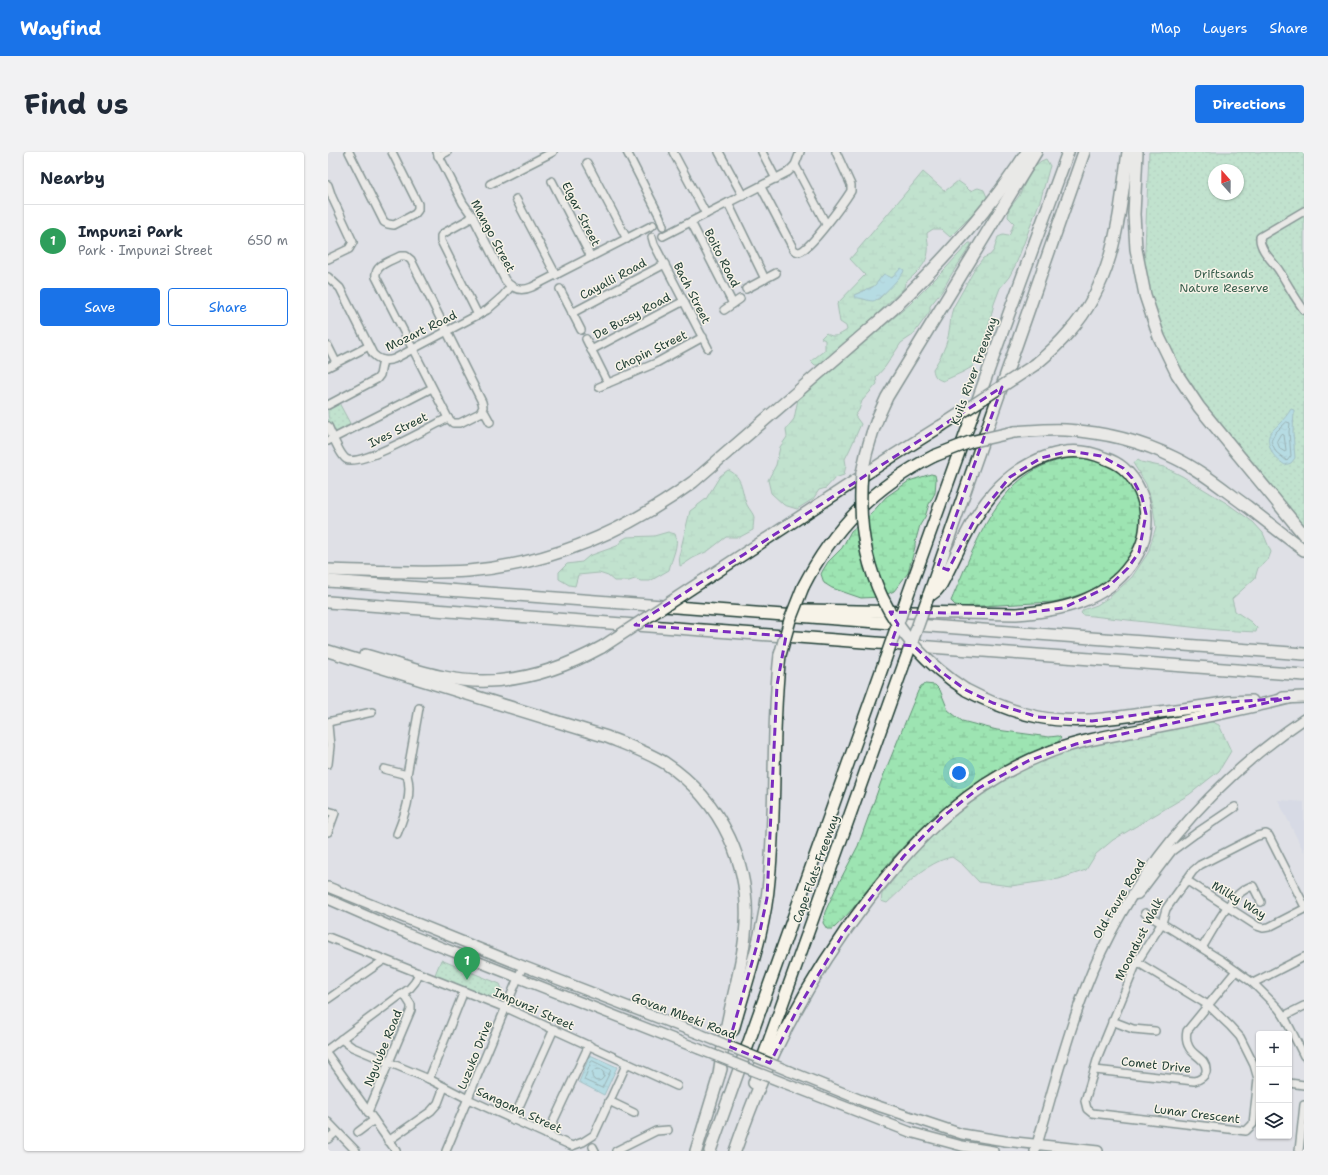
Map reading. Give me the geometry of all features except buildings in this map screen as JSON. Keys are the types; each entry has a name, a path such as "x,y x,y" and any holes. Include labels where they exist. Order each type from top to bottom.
{"highway":[{"path":"328,570 419,572 467,571 514,564 572,548 608,534 660,506 693,482 894,309 964,235 1007,182 1027,152"},
{"path":"1036,152 887,397 878,415 862,473 860,502 863,540 873,576 888,610 910,642 940,671 966,690 992,703 1038,717 1092,721 1230,702 1304,697"},
{"name":"Kuils River Freeway","path":"906,600 1068,152"},
{"path":"928,597 1084,152"},
{"path":"328,645 444,677 487,682 519,679 548,672 567,665 602,647 1036,364 1070,331 1096,292 1106,269 1116,235 1128,152"},
{"path":"1137,152 1134,214 1136,249 1145,296 1159,337 1177,374 1199,407 1304,535"},
{"path":"696,1151 758,945 767,898 772,847 776,701 780,655 790,620 803,587 824,550 847,521 870,498 908,470 934,456 970,442 1014,432 1043,430 1066,430 1100,434 1132,441 1175,458 1211,479 1304,550"},
{"path":"753,613 801,610 1016,614 1063,608 1082,602 1098,594 1118,580 1139,552 1146,526 1145,507 1139,489 1123,468 1113,461 1093,454 1070,451 1042,458 1025,466 1010,477 990,497 966,533 941,585 928,597"},
{"path":"328,581 1304,654"},
{"name":"Cape Flats Freeway","path":"730,1151 928,597"},
{"name":"Cape Flats Freeway","path":"710,1151 906,600"},
{"path":"328,602 1304,675"},
{"path":"328,651 639,749 673,769 695,787 716,813 733,844 742,874 746,903 744,942 725,1031 719,1075"},
{"path":"735,1151 774,1052 825,960 845,930 889,873 923,836 961,802 979,788 1002,774 1053,751 1097,738 1289,698"}],"main road":[{"name":"Old Faure Road","path":"1036,1147 1073,1022 1084,991 1106,942 1132,896 1162,852 1214,792 1253,757 1302,721"},
{"name":"Govan Mbeki Road","path":"328,887 523,966 702,1035 866,1102 932,1125 962,1134 1036,1147 1098,1151"},
{"name":"Govan Mbeki Road","path":"328,899 408,934 910,1132 962,1146 992,1151"}],"street":[{"path":"349,152 384,222 392,225 415,214 419,208 392,152"},
{"path":"438,154 447,152"},
{"path":"490,184 553,152"},
{"path":"627,152 656,208 659,226 665,231 658,242 657,249"},
{"path":"673,152 706,214"},
{"path":"719,152 742,196"},
{"path":"762,152 776,179"},
{"path":"662,237 761,187 791,170 795,165 800,152"},
{"path":"761,187 795,251 802,251 816,238 852,190 836,152"},
{"name":"Mango Street","path":"438,154 463,203 473,217 505,280 516,289 526,290 627,239 659,226"},
{"path":"587,163 627,239"},
{"path":"795,165 826,224"},
{"name":"Elgar Street","path":"552,181 591,257"},
{"path":"328,185 353,242 350,249 328,259"},
{"path":"516,199 556,276"},
{"path":"728,203 765,279"},
{"path":"1304,211 1260,237 1259,241 1268,257 1279,270 1304,310"},
{"path":"473,217 444,233 441,236 441,241 478,315"},
{"name":"Boito Road","path":"691,222 733,304"},
{"path":"651,235 650,228 659,226 674,230"},
{"name":"Mango Street","path":"640,233 651,235 658,239 662,237"},
{"name":"Bach Street","path":"651,235 708,348"},
{"path":"400,256 406,256 409,258 447,331 482,402 483,407 481,412 478,415 460,423 453,423 448,418 412,349 376,277 376,272 379,267 400,256"},
{"name":"Cayalli Road","path":"572,313 665,264"},
{"path":"746,289 776,273"},
{"name":"Mozart Road","path":"328,277 340,288 369,346 376,356 383,360 392,360 478,315 490,308 511,286"},
{"path":"560,289 581,330"},
{"name":"Boito Road","path":"724,310 740,299"},
{"name":"De Bussy Road","path":"591,350 684,301"},
{"name":"Chopin Street","path":"599,387 656,363 703,338"},
{"name":"Chopin Street","path":"586,339 608,383"},
{"path":"328,346 336,362"},
{"path":"328,367 369,346"},
{"path":"328,404 377,379 380,375 383,360"},
{"path":"331,440 432,388"},
{"path":"481,412 485,413 490,422"},
{"name":"Ives Street","path":"328,426 331,440 345,458 348,460 354,460 379,454 448,418"},
{"path":"397,834 403,820 409,794 407,775 419,708"},
{"path":"328,722 372,712"},
{"path":"328,725 330,746 328,764"},
{"path":"384,769 407,775"},
{"path":"1132,896 1142,892 1172,851 1236,807"},
{"path":"328,832 330,813"},
{"name":"Moondust Walk","path":"1087,1109 1085,1101 1098,1057 1137,962 1162,923 1166,909 1193,871 1207,861 1256,836 1266,834 1269,836 1304,905"},
{"name":"Milky Way","path":"1186,880 1257,926 1263,928 1269,927 1304,909"},
{"path":"1202,948 1228,907 1239,893 1253,886 1261,902"},
{"path":"1144,913 1202,948 1253,983 1284,1016 1302,1048 1304,1056"},
{"name":"Impunzi Street","path":"328,938 506,1008 677,1086"},
{"path":"328,946 336,940"},
{"path":"1253,983 1304,957"},
{"path":"328,999 384,960"},
{"name":"Lunar Crescent","path":"1137,962 1208,1005 1238,1034 1256,1072"},
{"name":"Luzuko Drive","path":"446,1151 523,966"},
{"name":"Comet Drive","path":"1095,1070 1194,1081 1201,1079 1206,1072 1205,1064 1189,1048 1186,1036 1187,1031 1236,971"},
{"path":"328,1049 404,994 412,985 419,973"},
{"path":"429,1079 464,991"},
{"name":"Ngulube Road","path":"368,1112 411,1010 411,1006 404,994"},
{"path":"1284,1016 1304,1006"},
{"path":"1112,1021 1133,1029 1154,1031"},
{"path":"513,1120 554,1029"},
{"name":"Sangoma Street","path":"341,1039 352,1047 429,1079 468,1099 572,1146 590,1139 594,1135 627,1063"},
{"path":"547,1135 589,1045"},
{"path":"328,1055 396,1151"},
{"path":"1292,1083 1304,1085"},
{"path":"388,1141 431,1111 438,1103 444,1087"},
{"name":"Lunar Crescent","path":"1087,1109 1092,1113 1246,1131 1253,1124 1256,1097"},
{"path":"609,1101 634,1113"},
{"path":"1299,1151 1304,1105"},
{"path":"358,1132 374,1120"},
{"path":"328,1122 356,1151"},
{"path":"616,1151 656,1131 668,1130"},
{"path":"328,1139 336,1132"}],"highlighted area":[{"path":"1002,387 938,566 948,570 974,521 1010,477 1041,458 1070,451 1101,456 1123,468 1132,478 1142,497 1146,514 1139,552 1128,568 1108,587 1063,608 1016,614 890,612 898,624 891,644 914,646 940,671 966,690 993,703 1038,717 1092,721 1230,702 1289,698 1076,744 1028,761 979,788 941,818 904,856 845,931 798,1008 770,1063 728,1046 757,945 767,898 777,685 786,636 635,625"}],"shaded area":[{"path":"1278,800 1304,802 1304,852"}],"green space":[{"name":"Driftsands Nature Reserve","path":"1149,152 1304,152 1304,527 1183,379 1143,298"},
{"path":"1046,159 1050,166 1041,198 1016,264 1009,277 1000,288 994,304 984,345 972,367 943,381 937,378 933,369 941,356 947,341 953,308 976,267 983,258 990,255 994,250 998,237 1003,235 1008,236 1010,234 1014,223 1008,217 1009,209 1019,196 1036,165"},
{"path":"923,172 945,191 958,181 970,191 978,188 984,190 987,197 972,215 950,237 941,229 933,229 927,233 927,257 920,269 905,283 904,288 857,333 820,365 815,365 811,361 825,350 825,340 821,338 826,333 834,336 847,330 846,326 840,322 837,304 865,275 850,259","holes":["881,277 899,277 879,299 863,299 854,295 876,285"]},
{"path":"969,243 971,243 971,245 942,291 930,306 930,311 913,335 901,343 885,367 876,377 877,384 862,401 855,416 861,424 845,459 846,465 844,475 835,478 826,488 819,490 813,499 797,509 784,505 771,493 768,480 776,465 780,447 787,437 786,429 794,419 798,399 910,304"},
{"path":"338,401 352,427 337,434 330,426 328,407"},
{"path":"1071,458 1094,459 1107,463 1123,475 1134,492 1141,512 1142,522 1138,542 1127,562 1112,577 1097,587 1062,600 1053,602 963,607 955,605 951,601 970,556 993,512 1008,492 1025,476 1046,464"},
{"path":"1138,460 1164,467 1182,476 1228,504 1253,522 1263,533 1271,552 1268,560 1258,568 1255,578 1232,599 1235,611 1257,628 1256,632 1218,630 1083,615 1081,613 1083,610 1097,605 1111,596 1132,577 1148,553 1156,527 1153,507 1146,484 1133,463"},
{"path":"728,470 737,477 741,485 747,505 754,517 753,530 740,537 726,537 708,551 680,566 679,556 690,511 706,499 720,476"},
{"path":"931,474 935,475 935,493 920,525 908,573 894,591 881,597 861,598 832,588 824,583 821,574 823,570 828,562 842,548 851,531 870,515 886,497 909,481"},
{"path":"668,532 675,534 676,538 675,552 669,570 650,581 635,579 629,581 614,581 608,576 599,573 578,575 575,586 569,585 559,579 559,572 567,564 582,562 589,556 617,546 627,537 654,536"},
{"path":"925,684 935,685 940,690 948,710 962,721 997,730 1049,737 1058,736 1061,738 1058,742 1008,764 984,778 940,811 900,850 840,922 833,929 827,929 823,923 825,912 858,846 882,779 918,691 921,686"},
{"path":"1210,721 1219,725 1231,751 1219,771 1190,794 1113,840 1096,854 1086,870 1059,879 1011,886 979,882 963,865 952,857 925,869 887,903 881,901 882,894 914,854 951,818 980,796 1018,771 1052,756 1092,745"},
{"path":"441,960 500,984 502,989 499,999 496,1001 434,977"}],"water":[{"path":"901,268 904,270 903,273 889,289 876,300 871,301 855,298 854,295 872,287 884,274 892,278"},
{"path":"1291,409 1294,410 1293,432 1295,458 1291,463 1285,465 1273,454 1268,441 1271,432"},
{"path":"590,1055 617,1067 604,1095 579,1082"}],"place":[{"name":"Impunzi Park","path":"467,980"}]}
